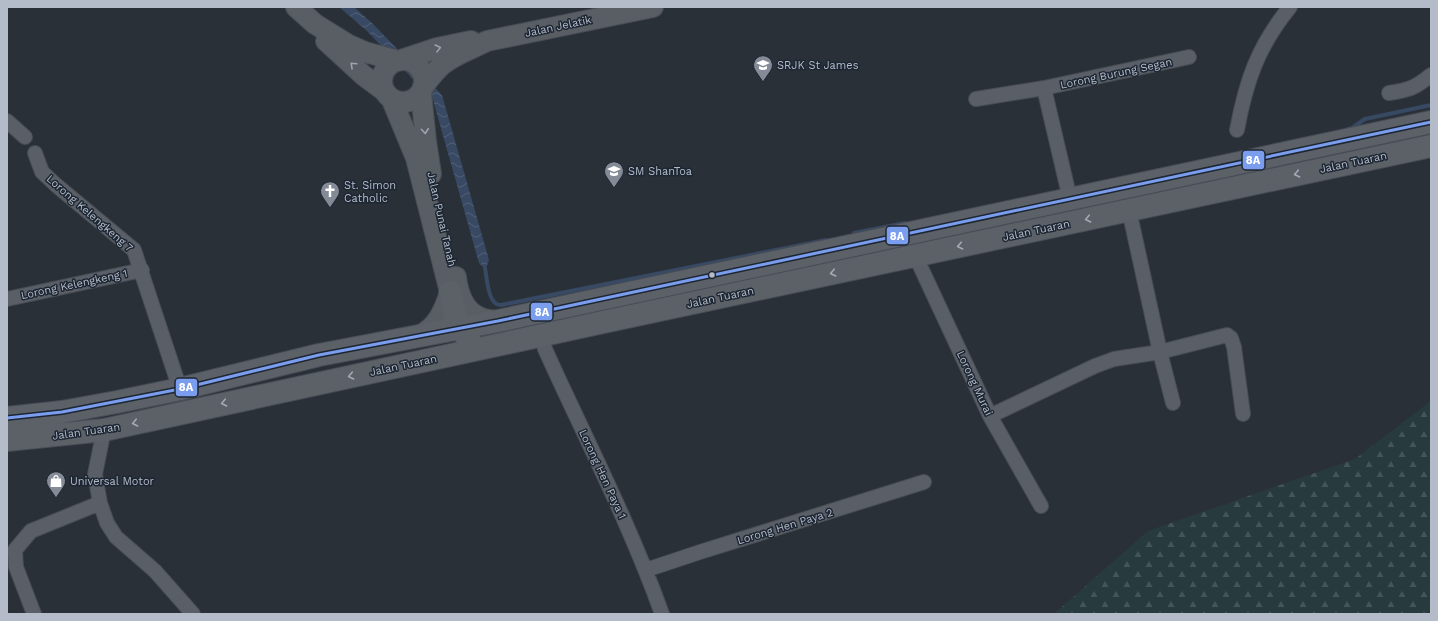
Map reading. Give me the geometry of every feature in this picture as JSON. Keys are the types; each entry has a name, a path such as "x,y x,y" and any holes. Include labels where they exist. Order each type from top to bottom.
{"main road":[{"name":"Jalan Tuaran","path":"7,418 62,412 180,389 319,355 498,321 1431,122"},
{"name":"Jalan Tuaran","path":"7,440 104,430 541,335 1431,146"},
{"path":"1071,199 1107,201 1137,198 1152,205"},
{"path":"450,292 459,328 464,335 479,340 564,324 608,321"}],"street":[{"path":"296,7 315,24 365,52 414,64 419,68 422,74 422,90 417,98 405,102 388,95 363,75 321,36 315,24"},
{"name":"Jalan Jelatik","path":"422,90 442,65 466,50 487,41 653,7"},
{"path":"1236,130 1252,71 1263,45 1273,28 1290,7"},
{"name":"Jalan Jelatik","path":"400,60 437,48 477,40 487,41"},
{"name":"Lorong Burung Segan","path":"976,99 1044,88 1189,57"},
{"path":"388,95 382,78 384,72 392,63 400,60"},
{"path":"1389,93 1409,90 1431,75"},
{"name":"Lorong Burung Segan","path":"1044,88 1071,199"},
{"name":"Jalan Punai Tanah","path":"422,90 429,164 458,290 463,302 475,315 480,318 498,321"},
{"name":"Jalan Punai Tanah","path":"388,95 416,158 450,292"},
{"path":"7,122 25,137"},
{"name":"Lorong Kelengkeng 7","path":"35,153 42,172 134,250 142,270 180,389"},
{"path":"1129,210 1173,404"},
{"name":"Lorong Murai","path":"916,255 990,416 1041,506"},
{"name":"Lorong Kelengkeng 1","path":"7,299 142,270"},
{"path":"418,336 426,332 441,316 450,292"},
{"name":"Lorong Hen Paya 1","path":"541,335 555,371 646,570 662,614"},
{"path":"990,416 1095,366 1114,359 1160,352 1227,335 1231,338 1234,347 1243,414"},
{"path":"104,430 95,474 100,503 107,523 116,537 155,571 192,614"},
{"name":"Lorong Hen Paya 2","path":"646,570 924,482"},
{"path":"34,614 16,567 15,550 31,530 100,503"}],"green space":[{"path":"1431,401 1431,614 1054,614 1148,531 1355,459"}],"water":[{"path":"339,7 354,7 372,23 442,95 489,260 486,268 479,263 433,100 366,30"}],"waterway":[{"path":"1348,129 1365,119 1431,105"},
{"path":"854,233 905,223"},
{"path":"485,268 489,291 493,301 501,305 826,240"}],"transit line":[{"name":"8A","path":"7,418 62,412 180,389 319,355 498,321 1431,122"}],"place":[{"name":"SRJK St James","path":"763,82"},
{"name":"SM ShanToa","path":"614,188"},
{"name":"St. Simon Catholic","path":"330,208"},
{"name":"Universal Motor","path":"56,498"}]}
